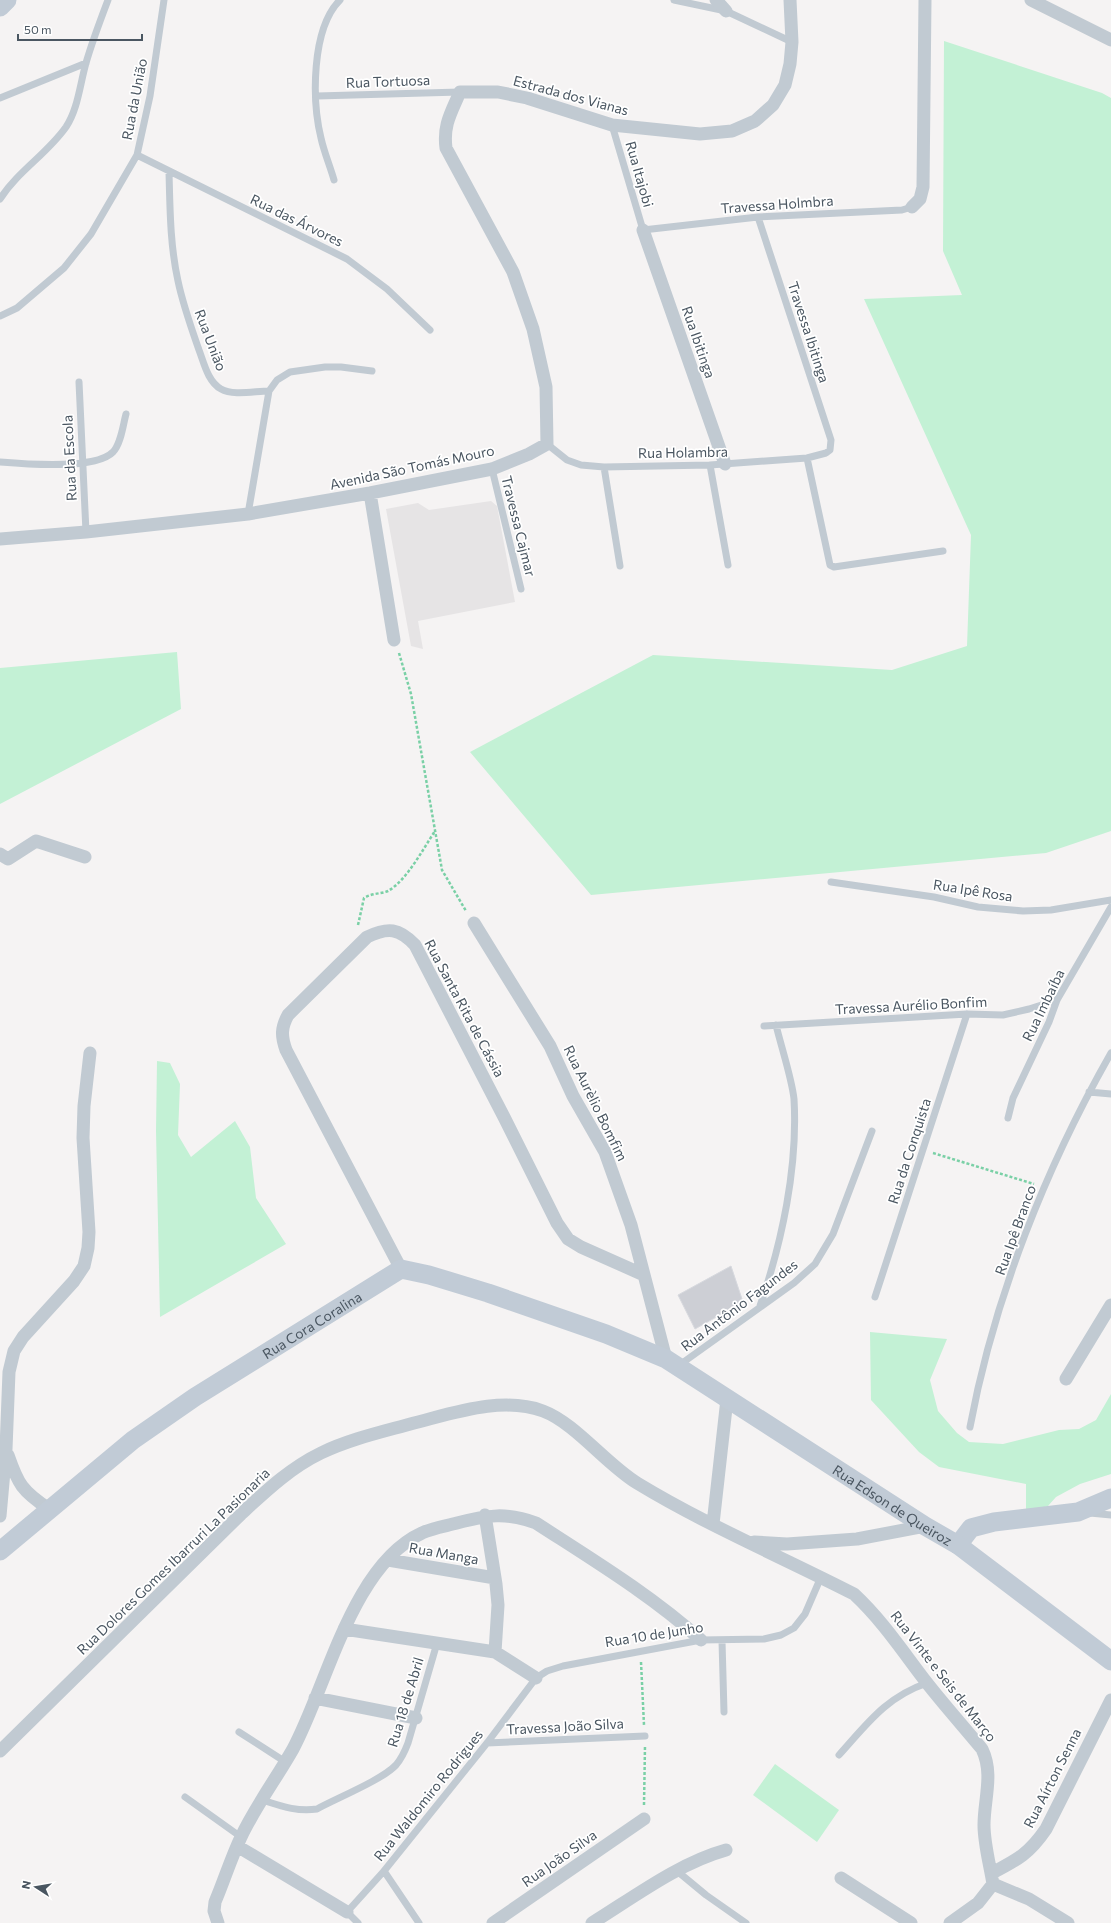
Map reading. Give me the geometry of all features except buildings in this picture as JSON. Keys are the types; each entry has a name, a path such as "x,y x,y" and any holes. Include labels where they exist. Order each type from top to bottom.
{"street":[{"path":"0,7 7,0"},
{"path":"716,0 726,11"},
{"name":"Estrada dos Vianas","path":"460,92 498,92 527,98 612,125 700,134 732,131 749,123 773,105 784,85 790,64 792,42 790,0"},
{"path":"912,207 920,199 922,187 925,0"},
{"path":"1031,0 1046,3 1111,40"},
{"path":"460,92 447,121 444,134 446,148 513,272 533,329 546,387 547,444"},
{"name":"Rua Ibitinga","path":"643,230 725,464"},
{"name":"Avenida São Tomás Mouro","path":"0,539 86,532 248,514 370,493 492,468 529,454 547,444"},
{"path":"370,493 394,640"},
{"path":"0,854 8,859 36,842 85,857"},
{"name":"Rua Aurèlio Bomfim","path":"474,923 550,1046 573,1096 605,1152 631,1225 644,1275 672,1363"},
{"name":"Rua Santa Rita de Cássia","path":"401,1269 286,1050 282,1038 282,1025 288,1015 367,937 381,930 395,930 407,936 415,945 557,1223 568,1239 581,1247 644,1275"},
{"path":"0,1516 6,1450 10,1372 14,1351 22,1336 74,1281 84,1266 88,1248 89,1232 83,1138 84,1106 90,1053"},
{"path":"401,1269 429,1275 488,1293 606,1334 672,1363"},
{"name":"Rua Cora Coralina","path":"0,1551 49,1508 133,1440 195,1397 401,1269"},
{"path":"1066,1379 1111,1305"},
{"name":"Rua Edson de Queiroz","path":"672,1363 925,1526 958,1545 1111,1661"},
{"path":"713,1524 727,1399"},
{"name":"Rua Dolores Gomes Ibarruri La Pasionaria","path":"0,1751 241,1514 280,1478 320,1454 366,1436 459,1412 493,1406 521,1405 536,1409 563,1422 601,1456 635,1482 713,1524"},
{"path":"6,1450 16,1477 22,1488 33,1498 49,1508"},
{"path":"958,1545 971,1528 994,1522 1078,1512 1111,1498"},
{"path":"485,1515 498,1605 495,1652"},
{"path":"218,1923 214,1911 215,1902 239,1842 284,1762 293,1749 344,1629 364,1591 388,1560 403,1544 423,1532 485,1515 519,1517 536,1523 650,1598 672,1614 701,1640"},
{"name":"Rua Vinte e Seis de Março","path":"713,1524 854,1594 873,1611 927,1682 982,1749 988,1761 989,1772 984,1827 992,1879"},
{"path":"750,1542 787,1544 858,1540 925,1526"},
{"name":"Rua Manga","path":"388,1560 495,1578"},
{"path":"344,1629 495,1652 536,1678"},
{"path":"315,1698 416,1718"},
{"name":"Rua Aírton Senna","path":"992,1879 1035,1845 1046,1829 1111,1700"},
{"name":"Rua João Silva","path":"493,1923 644,1819"},
{"path":"239,1842 347,1912"},
{"path":"592,1923 677,1871 709,1854 726,1850"},
{"path":"841,1878 911,1923"},
{"path":"950,1923 978,1903 992,1879 1029,1899 1068,1923"}],"lane":[{"path":"0,199 17,177 54,141 67,126 75,105 86,63 108,0"},
{"name":"Rua da União","path":"0,316 17,308 64,268 91,234 137,155 150,96 164,0"},
{"path":"334,180 321,139 317,96 317,54 322,28 332,8 340,0"},
{"path":"674,0 726,11 792,42"},
{"path":"0,98 86,63"},
{"name":"Rua Tortuosa","path":"317,96 460,92"},
{"name":"Rua Itajobi","path":"612,125 643,230"},
{"name":"Rua das Árvores","path":"137,155 168,172 347,259 387,289 430,330"},
{"name":"Rua União","path":"168,172 172,247 178,280 185,308 208,373 214,385 222,390 231,392 269,391"},
{"name":"Travessa Holmbra","path":"643,230 758,217 902,210 912,207"},
{"name":"Travessa Ibitinga","path":"758,217 831,440 830,450 826,453"},
{"path":"248,514 269,391 277,380 290,372 340,367 372,371"},
{"name":"Rua da Escola","path":"79,382 86,532"},
{"path":"0,462 83,464 108,456 114,452 126,414"},
{"name":"Rua Holambra","path":"547,444 567,460 581,465 604,467 710,465 807,458 826,453"},
{"path":"807,458 830,565 834,567 943,551"},
{"path":"710,465 728,565"},
{"path":"604,467 620,566"},
{"name":"Travessa Cajmar","path":"492,468 521,589"},
{"name":"Rua Ipê Rosa","path":"831,882 934,897 978,907 1023,911 1051,910 1111,900"},
{"name":"Rua Imbaíba","path":"1008,1118 1013,1098 1057,1000 1111,907"},
{"name":"Travessa Aurélio Bonfim","path":"764,1026 967,1014 1003,1015 1030,1009 1057,1000"},
{"name":"Rua da Conquista","path":"875,1296 967,1014"},
{"path":"760,1306 773,1267 794,1145 794,1098 776,1025"},
{"name":"Rua Ipê Branco","path":"970,1427 988,1345 1044,1188 1089,1092 1111,1053"},
{"path":"1089,1092 1111,1094"},
{"name":"Rua Antônio Fagundes","path":"672,1363 794,1283 815,1264 833,1234 872,1131"},
{"path":"1078,1512 1111,1515"},
{"name":"Rua 10 de Junho","path":"536,1678 547,1671 563,1666 701,1640 764,1639 781,1635 794,1628 805,1614 821,1577"},
{"path":"722,1640 724,1712"},
{"name":"Rua 18 de Abril","path":"262,1800 305,1811 317,1809 386,1774 402,1756 416,1718 437,1642"},
{"name":"Rua Waldomiro Rodrigues","path":"347,1912 384,1871 487,1743 536,1678"},
{"path":"839,1755 884,1706 911,1688 927,1682"},
{"path":"239,1732 284,1762"},
{"name":"Travessa João Silva","path":"487,1743 645,1736"},
{"path":"185,1797 239,1842"},
{"path":"384,1871 419,1923"},
{"path":"677,1871 706,1895 746,1923"},
{"path":"347,1912 358,1923"}],"path":[{"path":"394,640 411,694 442,870 474,923"},
{"path":"353,951 364,898 372,893 387,891 401,880 435,831"},
{"path":"923,1150 1044,1188"}],"shaded area":[{"path":"491,501 497,506 515,602 418,621 423,649 411,646 386,509 418,503 429,510"}],"green space":[{"path":"944,41 1102,93 1111,98 1111,831 1046,853 591,895 470,752 653,655 892,670 967,646 971,535 864,299 962,295 943,251"},
{"path":"177,652 181,709 0,804 0,668"},
{"path":"157,1061 170,1063 180,1084 178,1135 191,1157 235,1121 250,1147 256,1198 286,1244 160,1317 156,1131"},
{"path":"870,1332 947,1339 930,1380 938,1411 957,1433 969,1442 1003,1444 1059,1430 1079,1429 1096,1420 1111,1394 1111,1474 1080,1484 1056,1497 1048,1506 1026,1513 1026,1484 939,1467 919,1452 871,1400"},
{"path":"775,1764 839,1810 817,1842 753,1795"}]}
